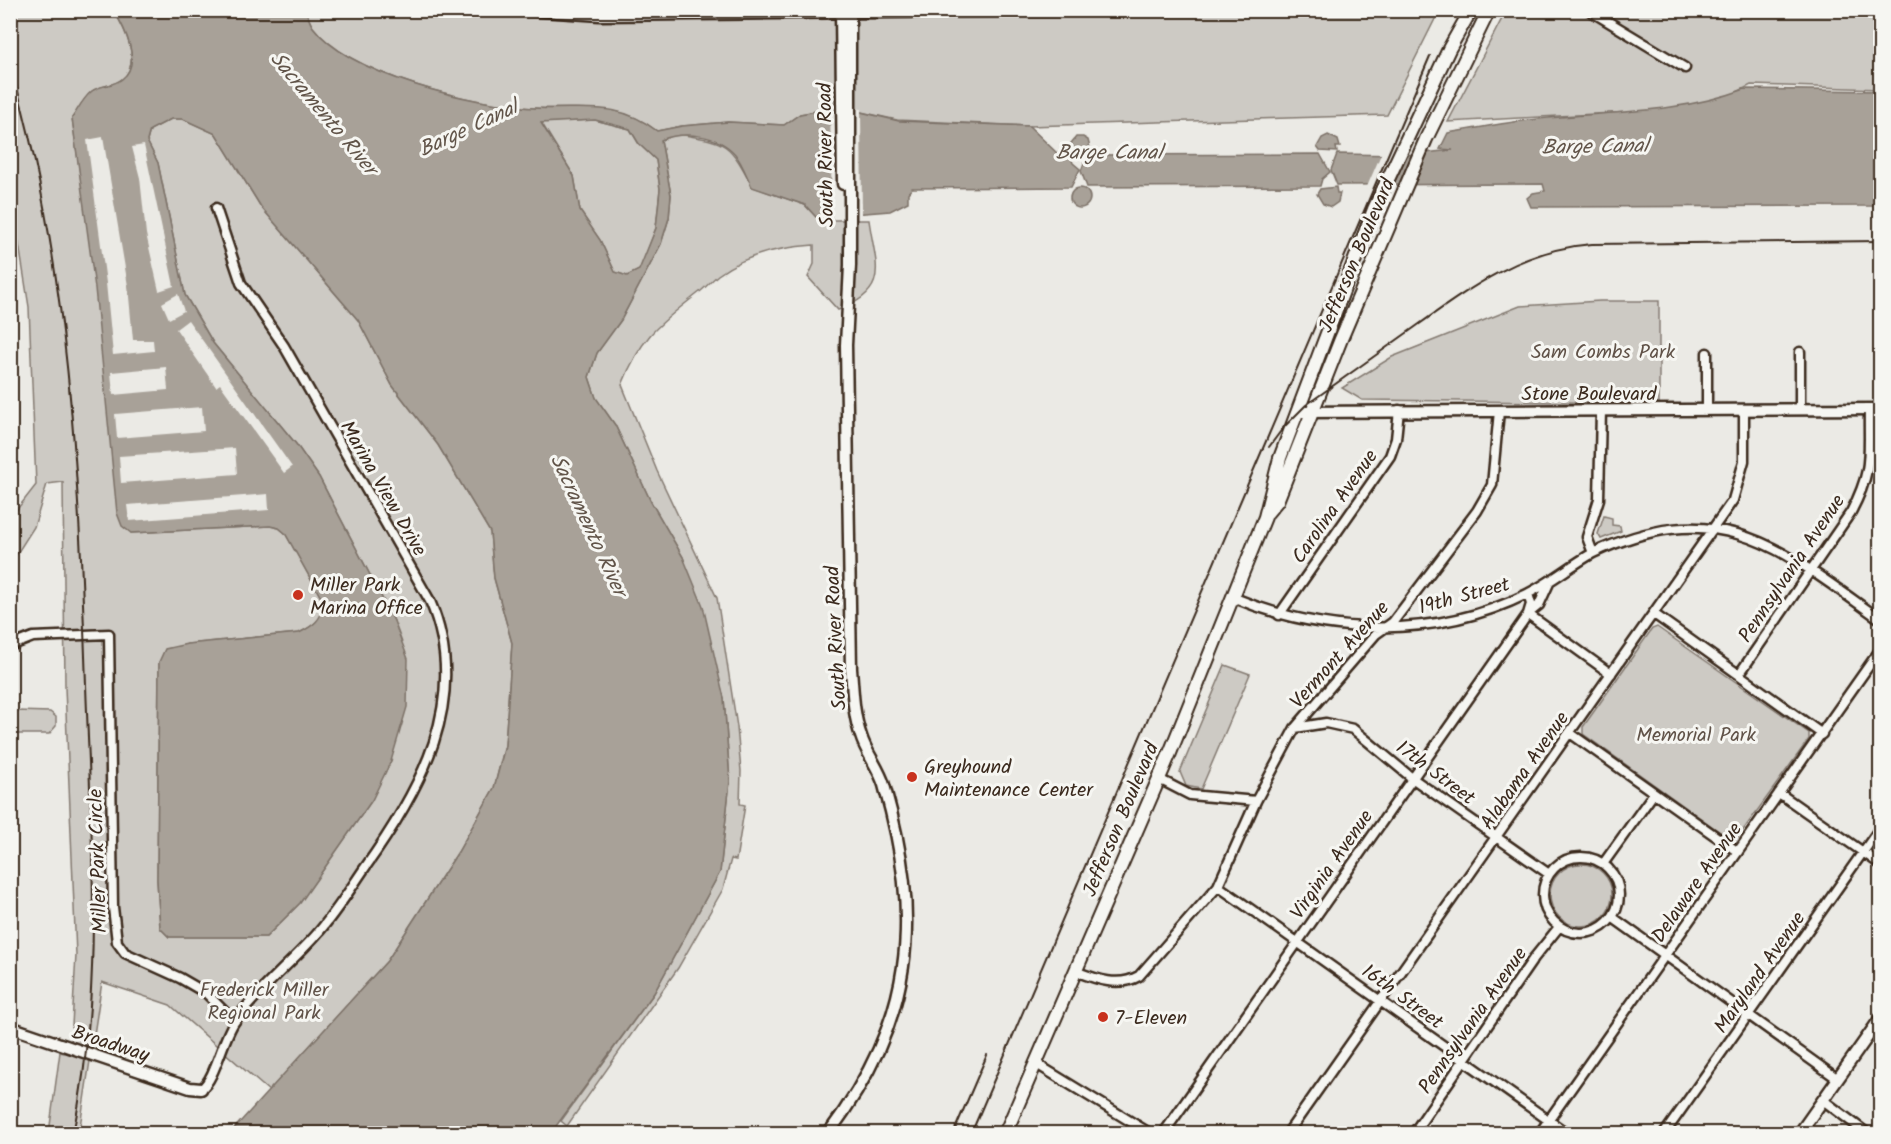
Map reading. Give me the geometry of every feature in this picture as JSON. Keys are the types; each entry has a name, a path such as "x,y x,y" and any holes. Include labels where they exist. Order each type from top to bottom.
{"main road":[{"name":"Jefferson Boulevard","path":"1005,1134 1158,779 1265,517 1280,458 1374,209 1400,150 1471,10"},
{"name":"Jefferson Boulevard","path":"1265,517 1277,501 1312,411 1426,139 1489,10"}],"street":[{"path":"513,10 600,16 1171,10"},
{"path":"1589,10 1685,69"},
{"name":"South River Road","path":"828,1134 883,1045 900,985 906,936 906,887 897,830 883,781 861,737 854,706 846,357 848,265 845,12"},
{"name":"Marina View Drive","path":"201,1089 207,1083 221,1046 234,1021 327,921 406,807 419,784 435,738 445,670 441,633 430,601 285,346 240,283 216,208"},
{"path":"1800,352 1800,410"},
{"path":"1707,353 1707,410"},
{"name":"Pennsylvania Avenue","path":"1740,673 1851,512 1863,489 1870,463 1869,409"},
{"name":"Stone Boulevard","path":"1298,412 1881,409"},
{"name":"Carolina Avenue","path":"1280,615 1390,456 1396,439 1399,410"},
{"name":"Alabama Avenue","path":"1287,1134 1715,529 1733,500 1742,476 1744,410"},
{"name":"Vermont Avenue","path":"1075,971 1105,981 1131,980 1139,976 1218,886 1256,801 1295,728 1327,688 1392,621 1477,511 1492,485 1499,411"},
{"path":"1601,411 1599,499 1587,537 1593,553 1623,540 1655,531 1715,529 1764,542 1811,570 1881,619"},
{"name":"Virginia Avenue","path":"1528,594 1593,553"},
{"name":"Virginia Avenue","path":"1163,1134 1297,940 1528,615 1539,604 1550,581"},
{"path":"1528,594 1531,604 1528,615 1611,674"},
{"name":"19th Street","path":"1232,597 1280,615 1326,625 1384,628 1428,624 1464,616 1528,594"},
{"path":"1654,615 1740,673 1822,734"},
{"name":"Miller Park Circle","path":"10,646 33,637 109,634 113,907 117,942 124,953 180,978 206,993 234,1021"},
{"name":"Delaware Avenue","path":"1539,1134 1881,650"},
{"name":"17th Street","path":"1295,728 1326,723 1353,729 1412,778 1550,874"},
{"path":"1570,733 1738,852"},
{"path":"1158,779 1190,795 1256,801"},
{"path":"1603,864 1654,793"},
{"path":"1779,793 1881,864"},
{"name":"Maryland Avenue","path":"1664,1134 1881,828"},
{"path":"1584,857 1603,864 1612,873 1618,885 1618,905 1612,917 1597,930 1584,933 1571,932 1559,927 1546,912 1543,899 1544,886 1550,874 1559,864 1571,859 1584,857"},
{"name":"16th Street","path":"1218,886 1568,1134"},
{"path":"1612,917 1838,1079"},
{"name":"Pennsylvania Avenue","path":"1413,1134 1534,958 1559,927"},
{"path":"1799,1134 1881,1019"},
{"name":"Broadway","path":"10,1028 190,1088 201,1089"},
{"path":"1035,1063 1151,1134"},
{"path":"1823,1100 1868,1134"}],"green space":[{"name":"Frederick Miller Regional Park","path":"11,11 114,11 130,45 131,64 128,72 119,81 92,91 72,118 131,533 270,526 279,528 285,533 324,603 322,614 316,622 299,633 187,644 159,662 157,880 160,928 169,937 266,937 300,903 372,800 394,621 319,477 296,444 213,343 185,295 158,163 147,141 150,130 171,119 183,119 216,134 261,207 358,320 392,385 438,445 490,532 494,578 512,643 505,745 494,788 458,852 387,961 269,1091 170,1005 102,982 79,1133 49,1133 60,1052 64,1053 71,1043 76,955 65,687 63,482 47,484 34,527 11,563 11,517 36,485 29,307 11,194"},
{"path":"306,11 1439,11 1387,115 1029,126 897,120 839,107 800,114 784,125 728,122 682,126 657,131 642,121 613,111 509,106 415,85 355,60 331,44 313,27"},
{"path":"1506,11 1880,11 1880,89 1751,85 1704,108 1448,122"},
{"path":"595,120 630,129 639,144 656,160 660,189 656,228 640,270 627,276 615,272 600,240 580,211 574,176 541,122"},
{"path":"677,134 707,139 725,146 738,160 753,187 805,205 816,217 824,216 825,220 869,220 876,274 873,285 866,294 838,310 808,277 814,264 814,245 776,250 740,262 718,275 654,331 637,353 622,385 657,471 717,598 737,727 741,771 740,804 745,805 736,860 731,859 723,889 678,968 567,1126 561,1121 654,993 720,872 730,781 724,698 683,557 651,502 615,425 596,398 589,377 597,353 621,320 661,244 669,218 671,195 661,140"},
{"name":"Sam Combs Park","path":"1600,301 1659,301 1659,403 1362,400 1342,388 1392,357 1520,306"},
{"path":"1604,516 1612,518 1612,525 1620,526 1621,531 1601,539 1598,534"},
{"name":"Memorial Park","path":"1657,627 1809,733 1809,739 1736,840 1730,839 1583,734 1583,727 1652,629"},
{"path":"1225,665 1250,674 1201,789 1186,786 1180,772"},
{"path":"16,711 50,712 56,717 56,726 49,734 13,734 11,733 11,713"},
{"path":"1575,864 1587,864 1603,873 1610,883 1612,895 1610,907 1603,917 1587,926 1575,926 1564,921 1555,912 1550,901 1550,889 1555,878 1564,869"}],"water":[{"path":"114,11 306,11 313,27 331,44 355,60 415,85 480,101 534,108 613,110 642,121 657,131 682,126 728,122 784,125 800,114 839,107 899,121 1029,126 1060,156 1070,155 1073,163 1080,169 1071,187 912,188 908,193 908,202 890,211 816,217 805,205 752,187 735,154 719,142 690,135 661,140 671,195 669,218 661,244 621,320 597,353 589,377 596,398 615,425 651,502 683,557 703,606 724,698 730,781 720,872 654,993 551,1133 230,1133 387,961 458,852 494,788 505,746 512,643 494,578 490,532 438,445 392,385 358,320 261,207 216,134 183,119 171,119 150,130 147,141 158,163 185,295 213,343 296,444 319,477 394,621 408,659 407,707 391,761 372,800 300,903 266,937 169,937 160,928 157,880 159,662 165,649 187,644 299,633 316,622 324,603 285,533 279,528 270,526 131,533 122,526 117,513 95,288 72,118 83,100 92,91 119,81 128,72 131,64 130,45","holes":["595,120 630,129 639,144 656,160 660,189 656,228 639,270 627,276 615,272 600,240 580,211 574,176 541,123"]},
{"name":"Barge Canal","path":"1745,89 1880,91 1880,206 1531,207 1527,198 1533,193 1545,191 1543,184 1337,185 1331,170 1337,154 1405,155 1453,150 1440,149 1448,133 1521,121 1690,104"},
{"path":"1328,135 1338,140 1340,147 1336,147 1337,152 1320,151 1317,147 1322,138"},
{"path":"1076,137 1088,140 1090,148 1087,148 1087,154 1070,152 1067,148"},
{"path":"1320,154 1330,172 1322,179 1320,186 1087,187 1081,171 1087,155"},
{"path":"1336,187 1337,193 1340,193 1338,202 1331,207 1323,204 1317,194 1320,189"},
{"path":"1080,188 1087,191 1090,198 1087,205 1080,208 1073,205 1070,198 1073,191"}],"pier":[{"path":"839,104 861,109 862,216 832,218 830,105"},
{"path":"103,137 128,286 133,340 153,340 154,351 113,355 87,140"},
{"path":"144,145 174,286 159,291 146,234 140,178 132,147"},
{"path":"1382,152 1404,152 1389,189 1366,189"},
{"path":"178,294 184,311 169,319 162,303"},
{"path":"188,320 292,467 284,473 220,384 216,387 176,329"},
{"path":"166,367 168,390 113,395 111,372"},
{"path":"202,407 204,431 117,438 115,414"},
{"path":"235,448 237,474 121,483 119,456"},
{"path":"268,494 269,510 129,521 127,505"}],"railway":[{"path":"971,1134 1430,56"},
{"path":"10,63 30,139 46,216 58,293 67,371 79,528 93,910 89,1022 83,1078 73,1134"},
{"path":"1269,447 1283,428 1306,405 1432,315 1496,274 1542,254 1566,247 1592,244 1880,241"},
{"path":"953,1134 987,1055"}],"place":[{"name":"Miller Park Marina Office","path":"298,595"},
{"name":"Greyhound Maintenance Center","path":"912,777"},
{"name":"7-Eleven","path":"1103,1017"}],"water label":[{"name":"Sacramento River","path":"324,113"},
{"name":"Sacramento River","path":"589,525"}]}
